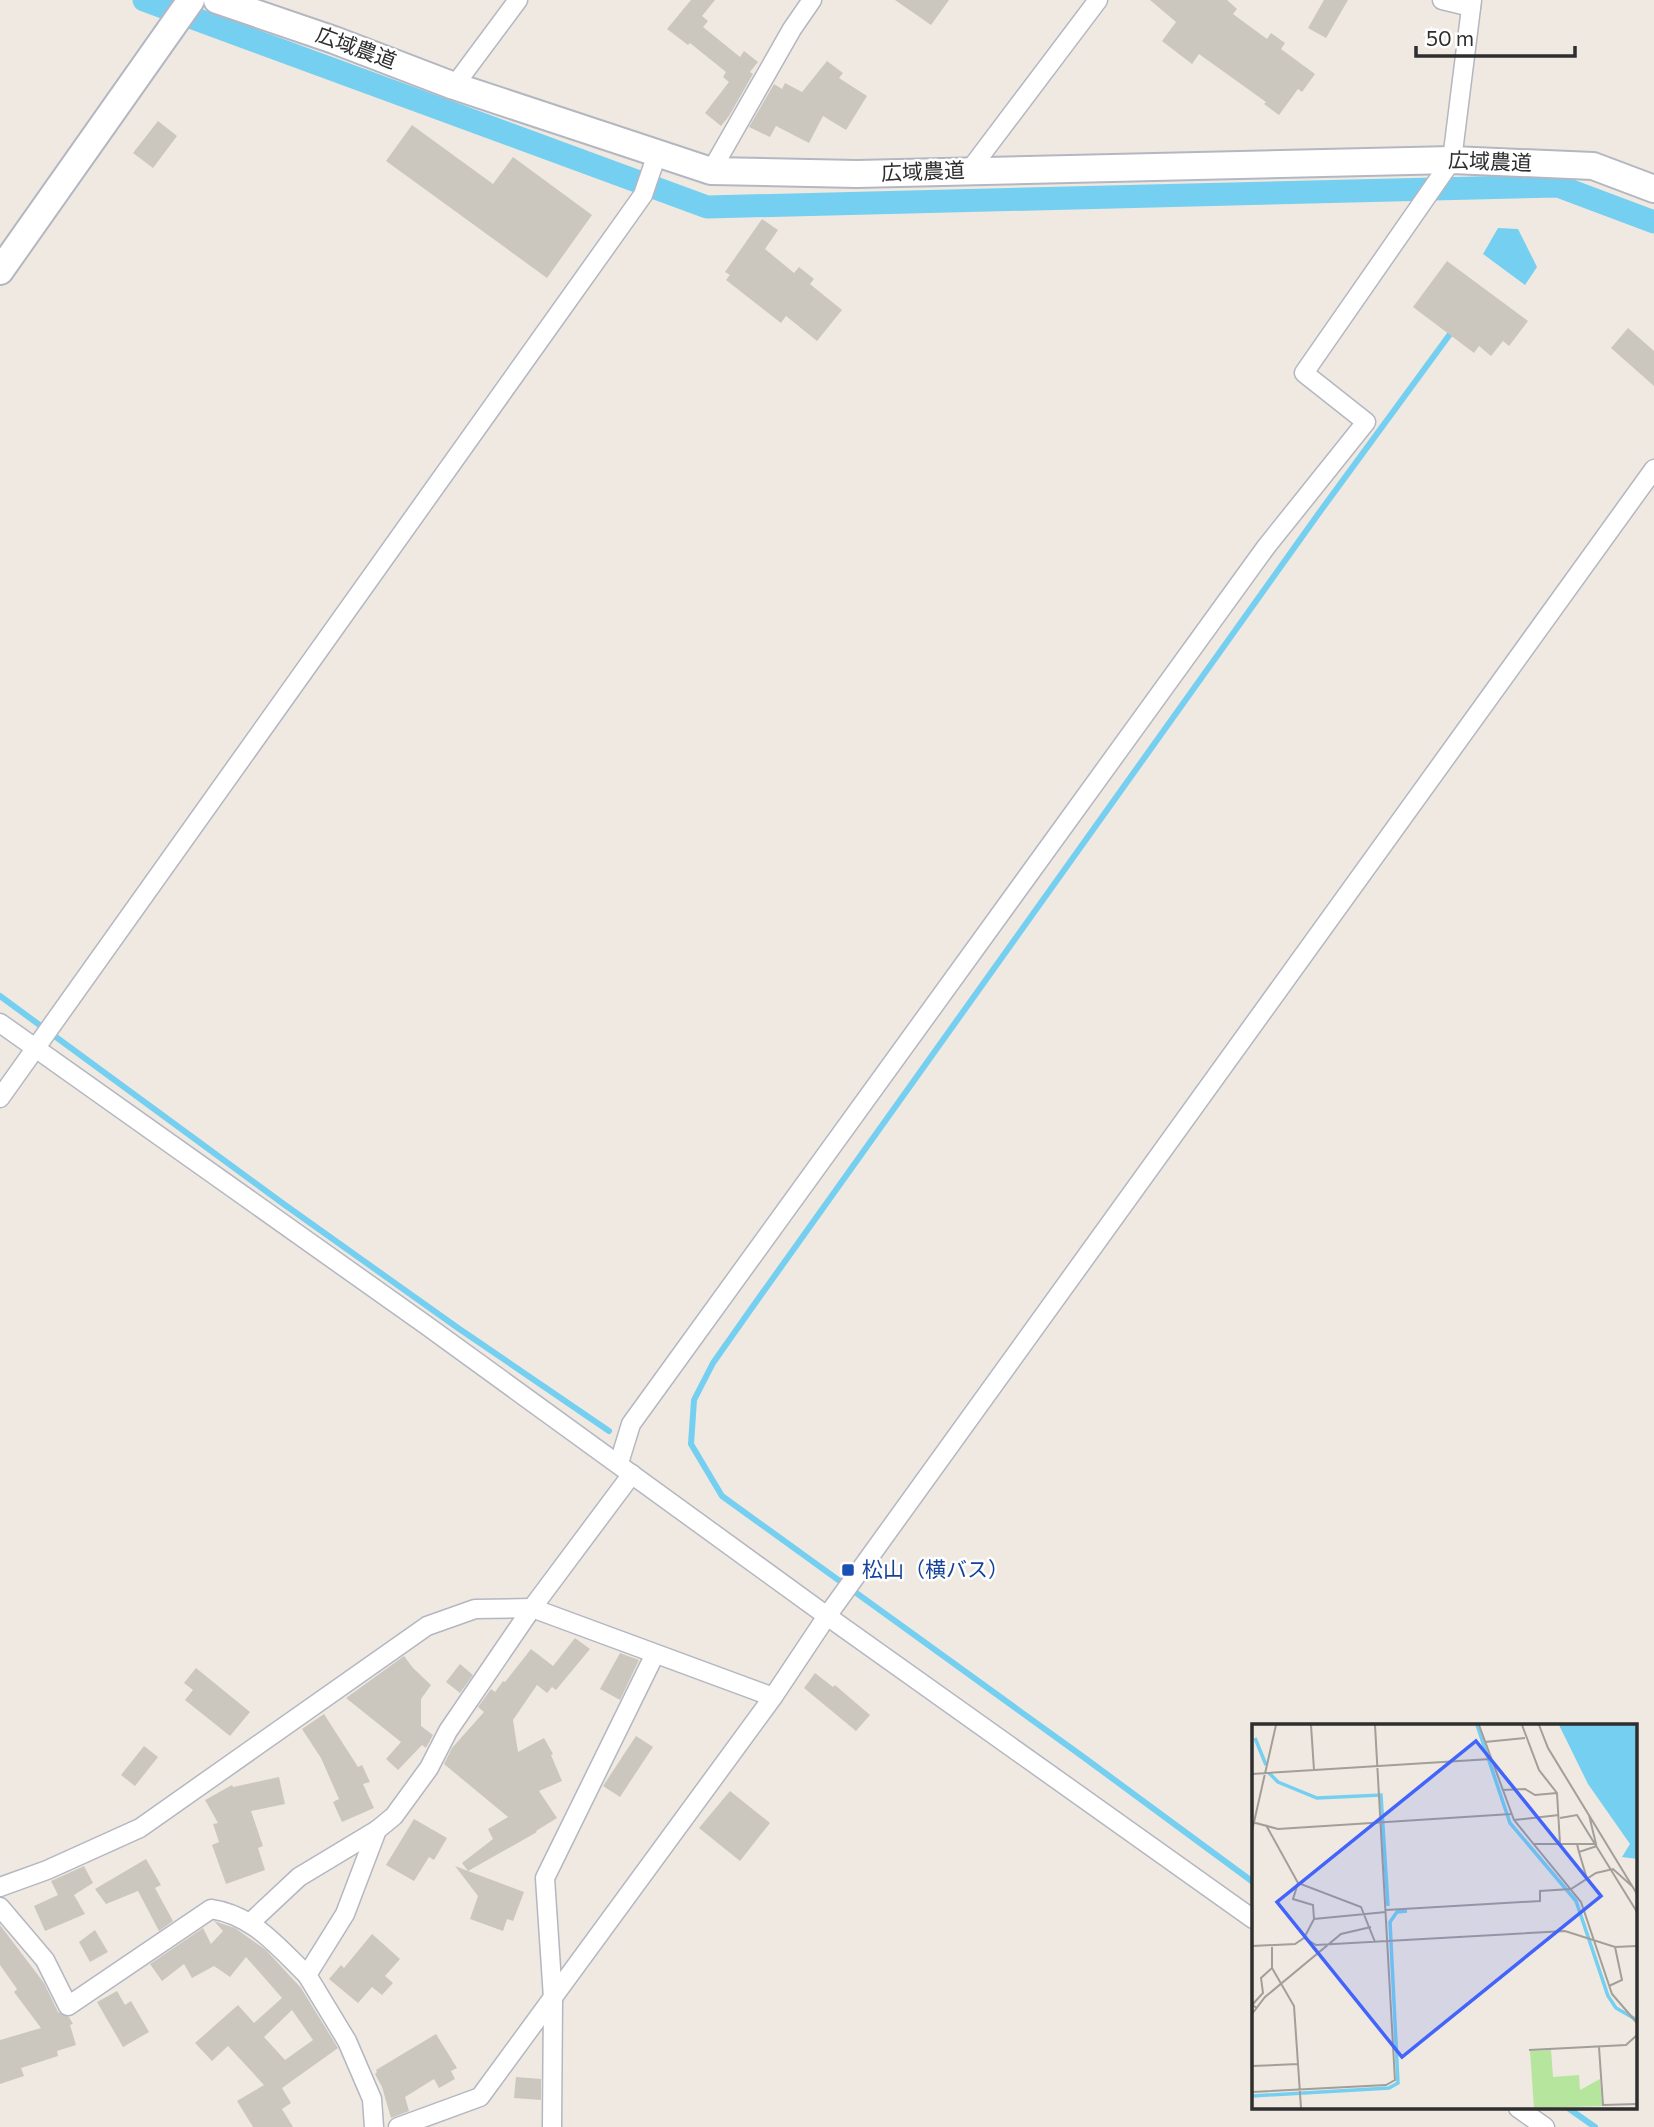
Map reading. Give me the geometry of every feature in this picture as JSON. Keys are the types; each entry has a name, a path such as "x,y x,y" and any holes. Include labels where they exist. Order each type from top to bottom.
{"street":[{"path":"0,271 191,0"},
{"name":"広域農道","path":"217,0 334,40 454,86 711,171 857,174 1452,160 1593,166 1654,188"},
{"path":"454,86 518,0"},
{"path":"711,171 792,29 812,0"},
{"path":"969,171 1098,0"},
{"path":"251,1922 299,1877 377,1830 394,1816 429,1768 448,1731 625,1469 631,1424 1266,547 1366,422 1304,373 1452,160 1471,3 1442,0"},
{"path":"0,1098 643,195 657,154"},
{"path":"398,2127 480,2097 773,1697 827,1616 1654,468"},
{"path":"0,1023 1252,1918"},
{"path":"0,1887 47,1870 140,1828 427,1626 475,1609 532,1608 773,1697"},
{"path":"552,2127 553,1998 545,1878 655,1654"},
{"path":"307,1975 345,1914 377,1830"},
{"path":"0,1907 45,1960 68,2006 211,1909 230,1912 251,1922 307,1975 347,2041 372,2099 374,2127"},
{"path":"1521,2110 1545,2127"}],"water":[{"path":"1498,228 1518,229 1537,267 1525,285 1483,254"}],"building":[{"path":"691,0 715,0 702,16 708,21 703,27 740,57 744,51 758,62 721,126 705,113 729,82 723,77 726,72 690,43 688,45 667,29"},
{"path":"895,0 949,0 931,25"},
{"path":"1150,0 1227,0 1237,9 1233,14 1267,39 1271,33 1285,43 1281,49 1315,74 1302,92 1298,89 1279,115 1264,104 1266,102 1199,54 1192,64 1162,41 1176,22"},
{"path":"1324,0 1348,0 1326,38 1308,28"},
{"path":"827,61 843,73 839,78 867,96 846,130 823,116 809,143 776,126 770,137 749,127 774,84 782,89 785,83 802,92"},
{"path":"158,121 177,136 153,168 133,153"},
{"path":"412,125 493,184 513,157 592,215 547,278 386,161"},
{"path":"762,219 778,230 765,249 794,273 799,267 814,279 810,284 842,310 817,341 786,316 781,323 726,280 730,275 725,272"},
{"path":"1447,261 1528,321 1509,346 1503,341 1491,356 1479,346 1474,353 1413,307"},
{"path":"1628,328 1654,351 1654,386 1611,348"},
{"path":"575,1638 590,1649 556,1690 552,1687 547,1693 537,1685 513,1720 518,1752 544,1738 553,1754 551,1755 562,1781 539,1791 557,1818 468,1871 462,1863 493,1839 488,1829 508,1817 444,1764 452,1748 484,1712 478,1707 491,1689 495,1692 503,1681 505,1682 531,1649 553,1666"},
{"path":"620,1653 639,1660 620,1700 600,1689"},
{"path":"404,1656 431,1685 421,1699 421,1726 433,1735 426,1748 422,1745 398,1770 386,1759 401,1742 346,1698"},
{"path":"460,1664 473,1675 460,1693 446,1682"},
{"path":"196,1668 250,1712 230,1736 185,1700 193,1690 184,1683"},
{"path":"815,1673 833,1687 835,1685 870,1715 856,1731 804,1688"},
{"path":"324,1714 358,1767 362,1765 370,1782 363,1784 374,1808 342,1822 333,1802 339,1799 321,1758 302,1729"},
{"path":"636,1736 653,1747 620,1797 603,1786"},
{"path":"144,1746 158,1757 135,1786 121,1775"},
{"path":"279,1777 285,1804 251,1811 263,1846 258,1848 265,1870 226,1884 212,1845 219,1842 213,1824 218,1823 205,1800 232,1785 233,1787"},
{"path":"730,1791 770,1823 740,1861 699,1828"},
{"path":"414,1819 447,1838 434,1860 429,1857 414,1881 386,1865"},
{"path":"146,1859 161,1885 155,1888 173,1921 159,1931 138,1891 106,1904 95,1889"},
{"path":"84,1866 93,1883 74,1895 85,1914 45,1931 34,1906 58,1895 51,1881"},
{"path":"455,1866 524,1892 513,1921 507,1919 503,1931 470,1919 478,1896"},
{"path":"214,1921 235,1928 266,1950 301,1988 338,2048 282,2088 291,2103 282,2109 293,2127 253,2127 237,2101 264,2085 228,2046 212,2061 195,2043 238,2005 254,2023 282,1998 246,1957 230,1977 214,1966 192,1978 184,1964 162,1981 150,1964 203,1928 211,1944 223,1931","holes":["292,2010 313,2040 285,2060 264,2037"]},
{"path":"0,1925 44,1983 58,2012 69,2017 73,2024 70,2025 76,2045 57,2051 58,2056 21,2068 24,2076 0,2084 0,2040 41,2028 14,1992 17,1989 0,1965"},
{"path":"95,1930 108,1952 90,1962 79,1942"},
{"path":"372,1934 400,1959 385,1976 393,1983 382,1995 372,1987 358,2003 329,1979 341,1965 344,1968"},
{"path":"117,1991 125,2005 131,2001 149,2032 123,2047 97,2002"},
{"path":"436,2034 457,2068 451,2071 455,2079 439,2088 434,2079 405,2097 409,2111 391,2118 382,2087 375,2074 376,2070"},
{"path":"516,2077 541,2079 541,2100 514,2098"}],"waterway":[{"path":"144,0 707,207 1558,186 1654,222"},
{"path":"1252,1881 722,1496 691,1444 694,1400 713,1363 751,1309 1319,513 1453,330"},
{"path":"0,996 285,1205 609,1431"},
{"path":"1571,2110 1595,2127"}],"place":[{"name":"松山（横バス）","path":"848,1570"}]}
